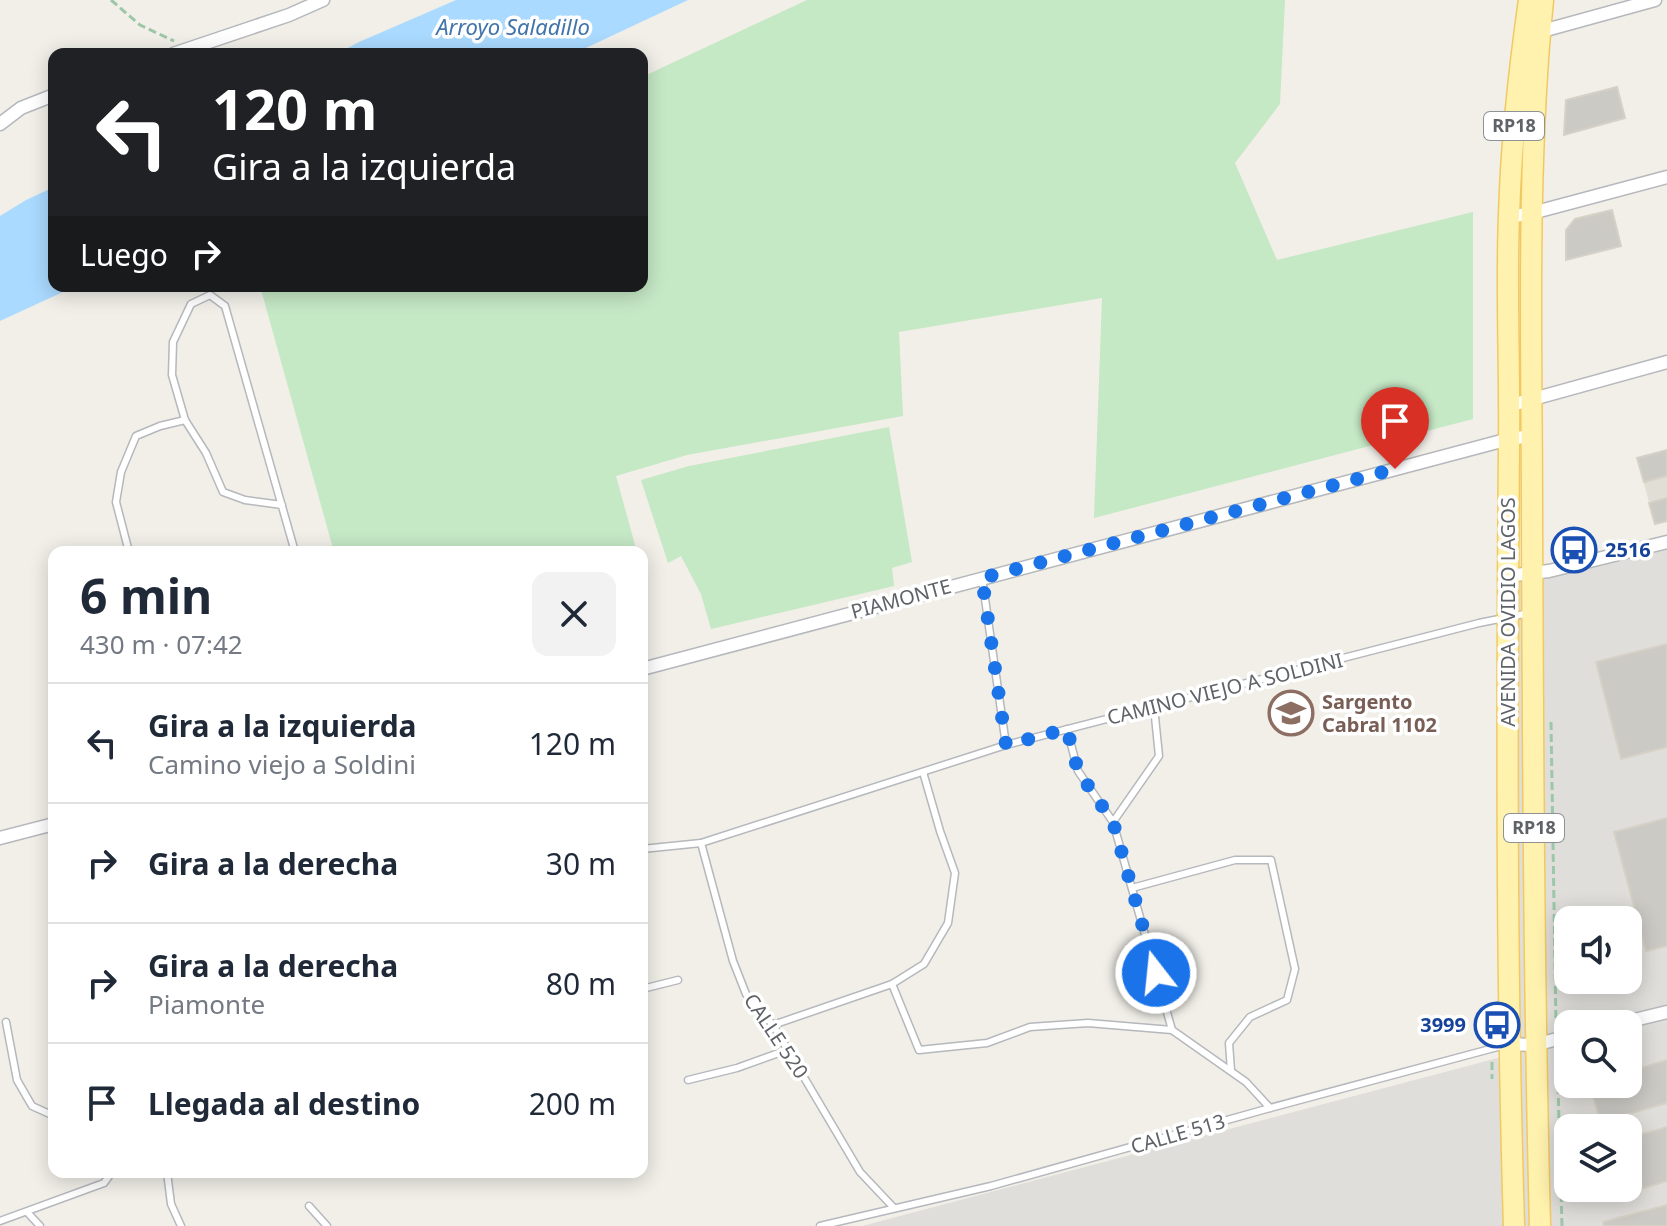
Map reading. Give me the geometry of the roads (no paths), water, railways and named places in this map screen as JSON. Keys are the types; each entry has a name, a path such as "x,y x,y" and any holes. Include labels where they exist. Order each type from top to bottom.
{"main road":[{"name":"AVENIDA OVIDIO LAGOS","path":"1529,0 1532,33 1535,1045 1540,1226"},
{"name":"AVENIDA OVIDIO LAGOS","path":"1514,1226 1509,1044 1509,217 1513,129 1532,33 1543,0"}],"street":[{"path":"187,48 289,15 323,0"},
{"path":"1532,33 1655,0"},
{"path":"0,124 21,108 48,97"},
{"path":"1509,217 1667,177"},
{"path":"1508,406 1667,362"},
{"name":"PIAMONTE","path":"648,667 1509,439 1532,436"},
{"path":"1507,576 1549,571 1667,542"},
{"path":"0,838 48,826"},
{"path":"1642,1018 1667,1012"},
{"name":"CALLE 513","path":"1509,1044 1535,1045 1554,1040"}],"lane":[{"path":"282,505 245,500 223,492 206,453 185,420 172,375 173,342 191,304 210,295 225,306 282,505 293,546"},
{"path":"127,546 116,502 121,472 136,436 185,420"},
{"path":"982,578 1006,745"},
{"name":"CAMINO VIEJO A SOLDINI","path":"648,848 701,843 1006,745 1533,612"},
{"path":"1113,822 1159,756 1154,707"},
{"path":"1067,729 1078,771 1113,822 1172,1030"},
{"path":"773,1025 892,984 924,964 948,923 955,873 923,772"},
{"name":"CALLE 520","path":"701,843 746,994 773,1025 860,1172 894,1208"},
{"path":"1132,888 1235,860 1271,860 1295,969 1287,1000 1250,1017 1229,1043 1231,1071"},
{"path":"648,988 678,980"},
{"path":"892,984 919,1050 987,1043 1030,1027 1088,1023 1172,1030 1246,1082 1270,1108"},
{"path":"6,1022 17,1080 32,1106 48,1113"},
{"name":"CALLE 513","path":"820,1226 991,1186 1509,1044"},
{"path":"688,1080 737,1068 787,1050"},
{"path":"0,1221 104,1183 108,1178"},
{"path":"168,1178 171,1204 181,1226"},
{"path":"309,1206 327,1226"},
{"path":"27,1212 40,1226"}],"water":[{"name":"Arroyo Saladillo","path":"456,0 688,0 586,48 348,48"},
{"path":"48,190 48,292 63,292 0,321 0,216"}],"place":[{"name":"2516","path":"1574,550"},
{"name":"Sargento Cabral 1102","path":"1291,713"},
{"name":"3999","path":"1497,1025"}]}
